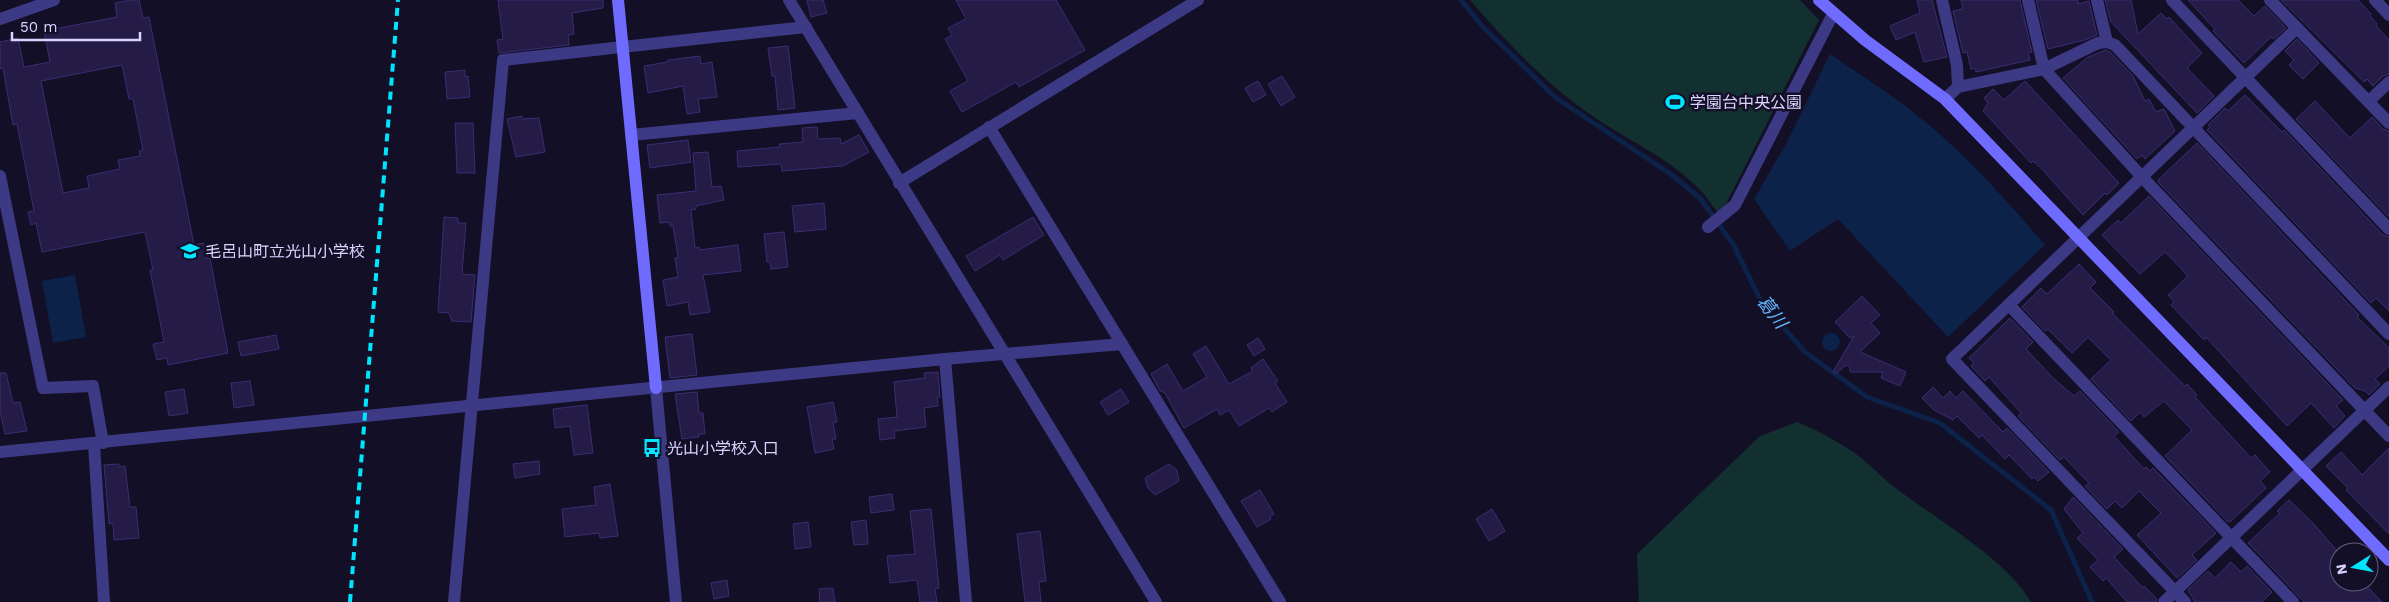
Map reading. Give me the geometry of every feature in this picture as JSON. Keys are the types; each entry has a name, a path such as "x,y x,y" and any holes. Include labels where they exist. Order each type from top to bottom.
{"street":[{"path":"0,20 54,0"},
{"path":"618,0 676,602"},
{"path":"789,0 1156,602"},
{"path":"899,183 1198,0"},
{"path":"1819,0 1865,40 1945,99 2080,237 2389,560"},
{"path":"1942,0 1957,65 1958,87"},
{"path":"2028,0 2044,69 2142,177 2389,436"},
{"path":"2097,0 2107,42"},
{"path":"2172,0 2389,229"},
{"path":"2270,0 2389,123"},
{"path":"2375,0 2389,15"},
{"path":"1708,227 1735,205 1833,14"},
{"path":"454,602 503,60 806,27"},
{"path":"2185,602 1952,359 2297,28"},
{"path":"1945,99 1958,87 2044,69 2098,44 2107,42 2115,45 2389,334"},
{"path":"2369,101 2389,82"},
{"path":"631,135 858,113"},
{"path":"989,127 1280,602"},
{"path":"0,176 43,388 93,386 99,443 104,602"},
{"path":"2009,304 2293,602"},
{"path":"0,452 945,359 1005,356 1122,344"},
{"path":"945,359 966,602"},
{"path":"2164,602 2389,387"}],"green space":[{"name":"学園台中央公園","path":"1470,0 1800,0 1819,20 1726,204 1719,214 1701,192 1671,165 1594,117 1560,91 1498,32"},
{"path":"1797,422 1853,452 1893,486 1970,541 2020,586 2031,602 1639,602 1637,554 1760,436"}],"water":[{"path":"1830,54 1899,101 1927,123 1997,191 2045,245 1948,337 1838,219 1790,251 1754,199 1786,144"},
{"path":"75,275 86,337 53,343 42,281"},
{"path":"1827,333 1835,333 1840,338 1838,349 1827,351 1822,346 1822,338"}],"building":[{"path":"139,0 143,18 149,17 194,245 204,243 207,259 210,258 228,353 168,365 167,358 157,360 153,344 164,342 150,270 153,270 145,232 42,252 36,223 31,225 28,212 34,211 17,124 13,125 3,68 0,69 0,42 18,38 24,67 50,62 44,31 117,17 115,3","holes":["122,65 129,99 133,99 143,150 139,151 140,156 118,160 120,169 87,176 89,188 63,193 41,81"]},
{"path":"498,0 603,0 603,8 572,13 574,34 568,35 569,45 499,53 497,40 503,39"},
{"path":"807,0 823,0 827,13 811,17"},
{"path":"956,0 1056,0 1085,50 1019,87 1016,82 962,112 950,91 968,81 945,39 952,35 948,28 966,19"},
{"path":"1917,0 1932,0 1947,57 1924,62 1915,32 1896,40 1890,26 1920,13"},
{"path":"1961,0 2020,0 2032,52 2028,53 2030,60 1976,72 1975,68 1971,69 1967,52 1963,53 1953,11 1963,9"},
{"path":"2036,0 2078,0 2078,4 2089,1 2097,35 2085,40 2048,49"},
{"path":"2105,0 2131,0 2138,34 2161,13 2167,19 2169,17 2202,53 2187,68 2214,96 2197,113 2111,22"},
{"path":"2188,0 2238,0 2254,16 2265,6 2286,28 2274,39 2271,37 2244,63 2213,31 2215,29"},
{"path":"2281,0 2358,0 2371,14 2370,16 2377,24 2376,26 2389,40 2389,74 2383,76 2373,86 2367,79 2364,82"},
{"path":"2297,39 2319,63 2303,79 2289,65 2294,60 2285,51"},
{"path":"788,46 795,108 778,110 775,76 772,76 768,48"},
{"path":"2106,50 2133,76 2145,101 2149,99 2156,112 2164,109 2175,131 2145,159 2142,155 2137,159 2063,78 2088,57"},
{"path":"700,56 701,64 712,62 717,97 698,99 700,112 687,114 683,86 648,93 644,66 668,62 668,60"},
{"path":"465,70 465,77 468,76 470,97 447,99 445,72"},
{"path":"1282,76 1295,97 1281,106 1268,84"},
{"path":"1258,81 1266,95 1253,102 1245,88"},
{"path":"2025,81 2119,183 2107,195 2105,193 2083,215 2042,169 2033,161 2031,163 1983,111 1988,103 1984,98 1993,89 2004,100"},
{"path":"2245,95 2282,132 2284,130 2383,235 2389,237 2389,311 2376,298 2371,303 2207,130 2210,127 2208,125 2225,108 2228,111"},
{"path":"2315,101 2350,138 2372,117 2383,129 2389,131 2389,217 2296,119"},
{"path":"522,116 522,119 539,118 545,152 516,157 507,119"},
{"path":"455,123 473,123 475,173 457,173"},
{"path":"817,127 818,139 840,138 841,144 859,135 869,152 843,166 782,171 781,164 738,167 737,151 780,147 779,144 803,142 802,128"},
{"path":"688,140 691,162 650,168 647,145"},
{"path":"2197,143 2359,315 2357,317 2389,348 2389,366 2375,379 2380,384 2369,395 2365,391 2355,388 2160,184 2158,180"},
{"path":"708,152 712,187 721,186 724,200 696,206 696,209 691,210 695,248 699,247 699,250 738,245 741,271 703,275 710,312 690,315 688,302 667,306 663,280 678,277 675,258 678,257 673,226 670,226 670,222 660,223 657,195 696,191 693,153"},
{"path":"2149,196 2343,400 2336,406 2345,416 2334,428 2311,403 2287,426 2206,337 2204,340 2171,305 2174,302 2168,295 2188,276 2170,257 2165,252 2140,274 2102,235 2118,220 2121,223"},
{"path":"824,203 826,229 795,232 792,206"},
{"path":"444,217 458,218 458,223 466,223 462,274 475,275 471,322 452,321 449,313 438,312"},
{"path":"1033,217 1044,235 1003,260 1000,255 975,271 966,256"},
{"path":"784,232 788,267 771,269 770,262 767,262 764,234"},
{"path":"2079,264 2096,282 2090,288 2114,312 2112,313 2185,386 2187,384 2197,395 2195,397 2251,458 2255,455 2270,472 2260,481 2266,488 2230,522 2165,456 2192,430 2164,401 2144,417 2140,412 2131,421 2091,379 2111,360 2088,337 2072,353 2048,329 2045,331 2022,307 2041,288 2047,294"},
{"path":"1862,296 1880,315 1871,323 1880,333 1860,352 1906,372 1900,386 1881,378 1883,372 1850,372 1850,367 1846,365 1836,374 1833,372 1854,336 1850,338 1835,322"},
{"path":"2010,318 2033,342 2026,349 2054,379 2074,396 2080,391 2119,432 2114,436 2144,469 2146,467 2150,471 2153,468 2216,533 2192,555 2197,560 2177,578 2137,535 2161,513 2139,491 2122,508 2115,501 2107,509 2085,486 2089,483 2064,457 2060,460 2018,416 2021,413 1989,377 1985,381 1971,366 1974,363 1969,358"},
{"path":"692,334 697,375 670,378 665,337"},
{"path":"276,335 279,349 241,356 238,342"},
{"path":"1258,338 1265,349 1254,356 1247,345"},
{"path":"1206,346 1229,384 1253,371 1251,368 1263,359 1278,381 1275,383 1287,402 1272,412 1269,408 1239,426 1229,410 1220,415 1217,409 1184,428 1165,393 1160,391 1151,374 1167,364 1183,391 1207,377 1193,354"},
{"path":"938,372 940,397 937,397 938,406 924,408 926,427 894,431 895,438 880,440 878,419 897,417 894,382 925,378 924,373"},
{"path":"0,373 6,373 13,403 20,402 27,431 5,434 0,411"},
{"path":"250,381 254,405 234,408 231,383"},
{"path":"1933,387 1943,398 1950,391 1956,398 1963,391 2003,432 2007,428 2049,472 2038,481 2034,477 2032,479 2009,455 2005,459 1982,435 1979,438 1957,416 1953,420 1934,410 1922,398"},
{"path":"184,389 188,413 169,416 165,392"},
{"path":"1121,389 1129,402 1108,415 1100,402"},
{"path":"697,392 699,413 703,413 705,434 698,434 699,437 682,439 675,394"},
{"path":"833,402 837,422 833,423 836,439 832,439 834,449 815,453 807,407"},
{"path":"587,405 593,453 574,455 570,426 555,428 553,409"},
{"path":"2389,448 2389,534 2346,490 2348,488 2326,466 2341,452 2362,475"},
{"path":"539,461 540,474 515,478 513,464"},
{"path":"119,464 119,467 125,466 130,507 136,507 139,538 114,540 113,523 109,524 104,465"},
{"path":"1169,464 1177,470 1179,481 1155,495 1148,488 1145,478"},
{"path":"610,484 618,536 600,538 599,533 565,537 562,509 596,505 594,487"},
{"path":"1260,490 1274,514 1270,516 1271,519 1257,527 1241,501"},
{"path":"892,494 894,510 871,513 869,497"},
{"path":"2073,497 2123,549 2114,557 2143,588 2144,586 2157,599 2156,602 2127,602 2106,578 2103,581 2090,567 2098,560 2077,538 2083,533 2064,509"},
{"path":"2289,500 2329,542 2329,592 2372,592 2382,602 2304,602 2248,543 2280,513 2277,511"},
{"path":"931,509 939,588 935,589 937,602 920,602 917,580 890,583 887,556 915,554 910,511"},
{"path":"1492,509 1505,531 1489,541 1476,519"},
{"path":"866,520 868,544 854,545 851,522"},
{"path":"808,522 811,547 795,549 793,524"},
{"path":"1040,531 1046,581 1039,582 1041,602 1025,602 1017,534"},
{"path":"2231,562 2241,572 2247,566 2272,592 2262,602 2195,602 2188,590 2208,571 2215,578"},
{"path":"727,580 729,596 714,599 711,583"},
{"path":"833,588 835,602 820,602 819,589"}],"waterway":[{"name":"葛川","path":"1461,0 1482,26 1556,98 1672,175 1700,198 1733,244 1762,303 1805,352 1867,397 1940,423 2051,510 2092,602"}],"railway":[{"path":"350,602 398,0"}],"place":[{"name":"学園台中央公園","path":"1675,102"},
{"name":"毛呂山町立光山小学校","path":"190,251"},
{"name":"光山小学校入口","path":"652,448"}]}
